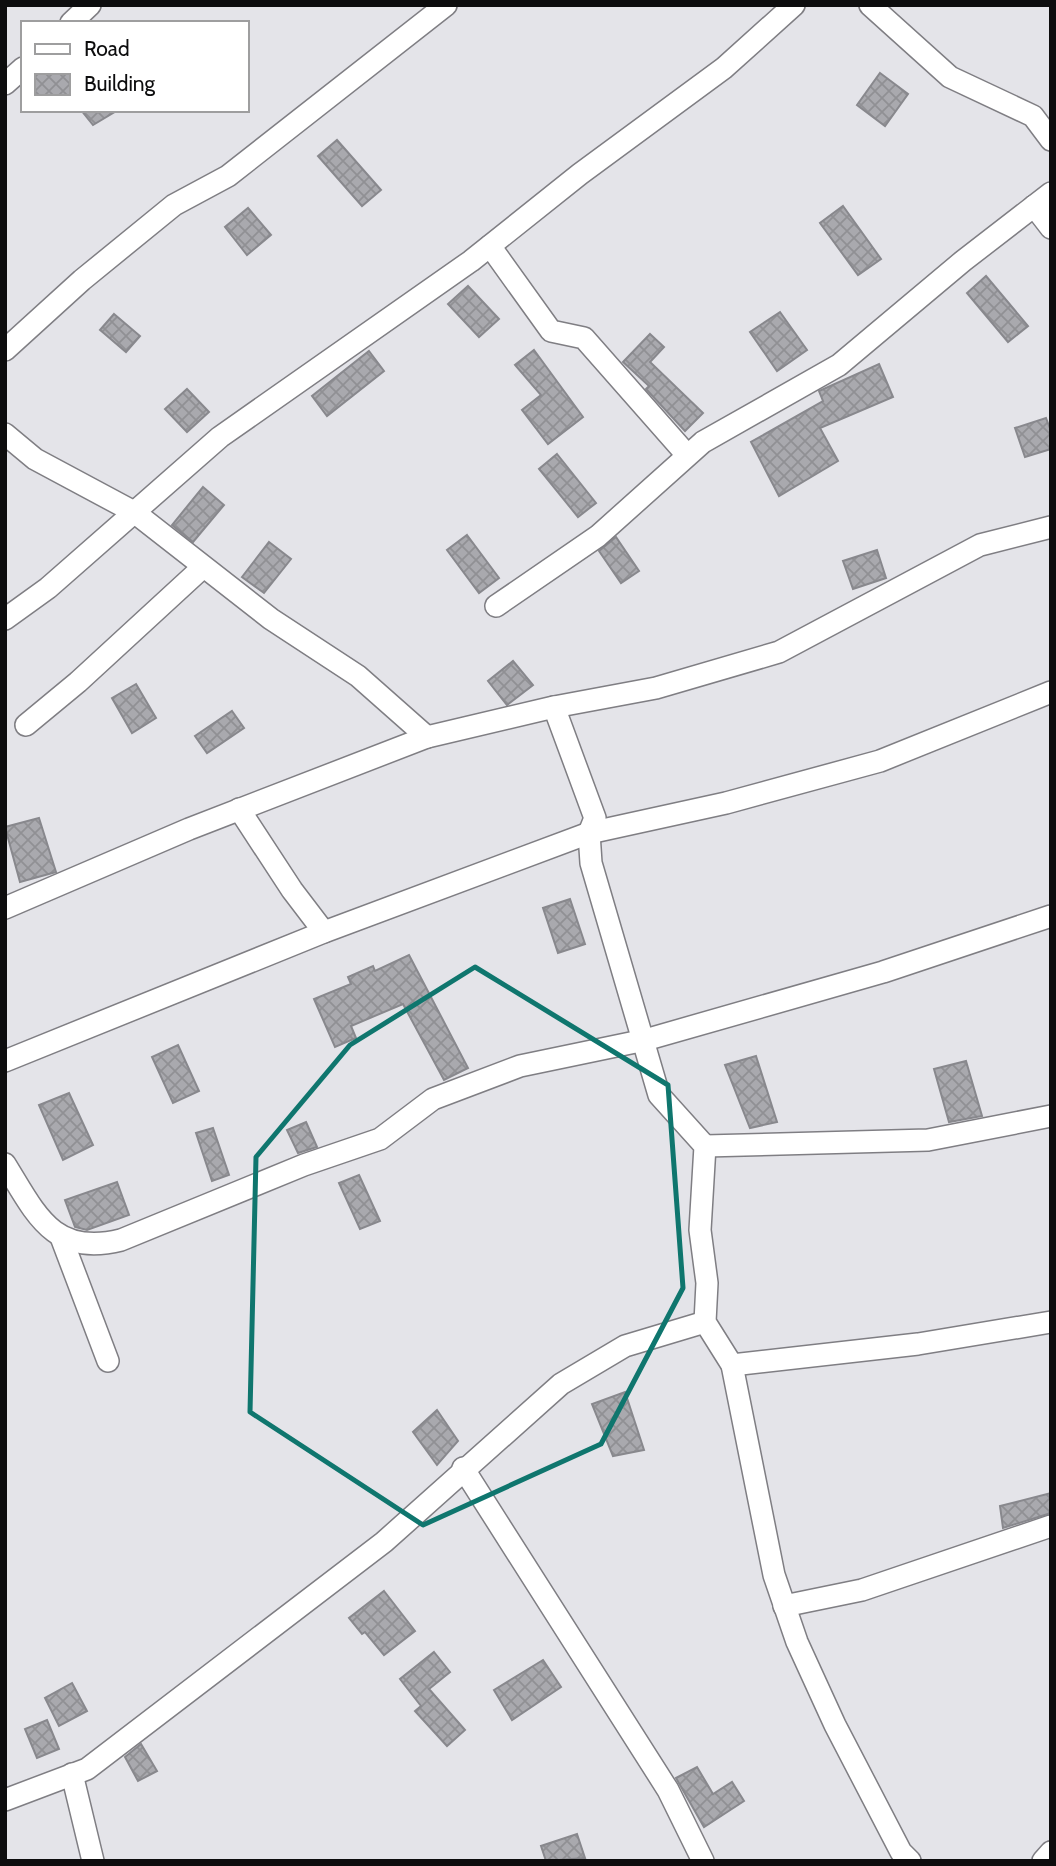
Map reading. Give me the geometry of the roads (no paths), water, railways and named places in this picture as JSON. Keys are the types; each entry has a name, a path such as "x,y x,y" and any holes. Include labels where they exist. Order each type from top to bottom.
{"street":[{"path":"73,21 90,5"},
{"path":"5,350 82,280 174,205 228,176 446,5"},
{"path":"5,618 47,588 220,437 490,246 724,68 794,5"},
{"path":"870,5 950,77 1033,116 1051,140"},
{"path":"496,606 598,536 702,442 839,365 963,261 1042,200 1051,228"},
{"path":"490,246 551,331 584,338 687,456"},
{"path":"5,434 35,459 134,512 202,568 271,619 358,676 427,737"},
{"path":"5,908 239,809 427,737 554,707 656,688 779,652 980,545 1051,527"},
{"path":"26,725 78,682 202,568"},
{"path":"5,1061 324,932 589,833 726,803 880,761 1051,692"},
{"path":"554,707 595,817 589,833 594,876 659,1094 705,1146 700,1230 707,1283 705,1322 732,1365 774,1575 797,1642 835,1725 901,1852 910,1861"},
{"path":"239,809 292,890 324,932"},
{"path":"5,1164 36,1214 61,1237 78,1245 98,1246 121,1240 304,1165 380,1139 433,1098 520,1066 645,1040 883,972 1051,916"},
{"path":"705,1146 928,1140 1051,1116"},
{"path":"61,1237 108,1360"},
{"path":"5,1800 87,1769 384,1542 463,1468 561,1384 625,1346 705,1322"},
{"path":"732,1365 918,1343 1051,1322"},
{"path":"463,1468 668,1790 703,1861"},
{"path":"784,1606 862,1590 1051,1526"},
{"path":"72,1774 93,1861"},
{"path":"1043,1861 1051,1852"}]}
